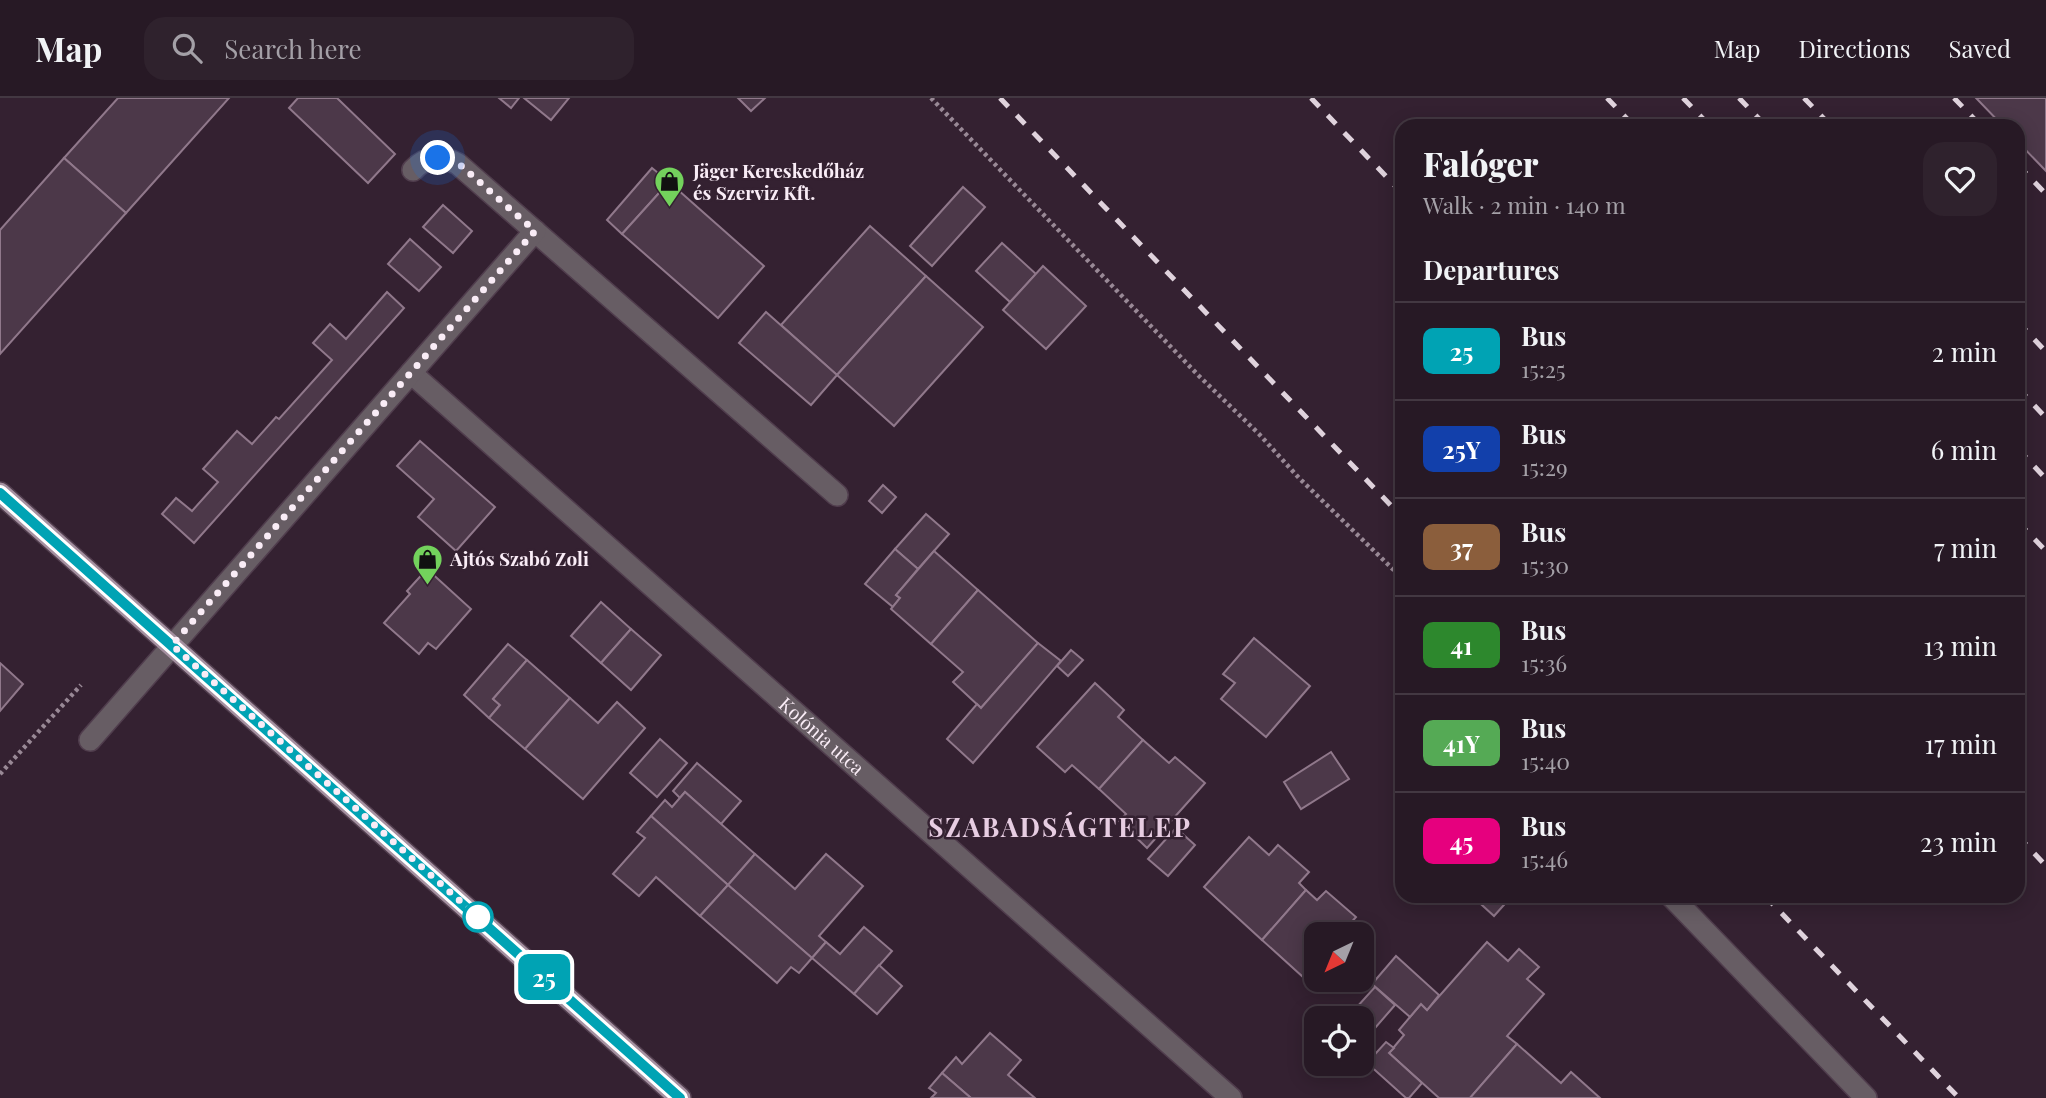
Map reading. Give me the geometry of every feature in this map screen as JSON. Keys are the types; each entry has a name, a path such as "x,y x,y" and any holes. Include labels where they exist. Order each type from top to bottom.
{"main road":[{"path":"0,493 680,1098"}],"street":[{"path":"413,170 428,159 447,159 458,163 837,495"},
{"path":"90,740 535,231"},
{"name":"Kolónia utca","path":"411,373 1231,1098"},
{"path":"1678,903 1866,1098"}],"path":[{"path":"932,98 1199,376 1395,571"},
{"path":"0,774 80,685"}],"building":[{"path":"118,98 229,98 126,213 64,158"},
{"path":"298,98 337,98 395,154 368,183 289,108"},
{"path":"499,98 519,98 511,108"},
{"path":"524,98 569,98 551,120"},
{"path":"738,98 765,98 751,111"},
{"path":"1976,98 2046,98 2046,171 2025,149 2025,119 1996,119"},
{"path":"64,158 126,213 0,354 0,230"},
{"path":"652,168 669,182 622,234 607,220"},
{"path":"669,182 764,266 718,318 622,234"},
{"path":"963,187 985,207 932,266 910,246"},
{"path":"443,205 472,231 453,253 423,227"},
{"path":"870,226 926,276 837,375 781,325"},
{"path":"410,239 441,267 419,291 388,264"},
{"path":"1002,243 1036,274 1010,302 976,271"},
{"path":"1043,266 1086,306 1046,349 1003,310"},
{"path":"926,276 983,327 894,426 837,375"},
{"path":"387,292 404,308 194,543 162,514 176,498 192,511 218,482 203,469 237,431 252,444 276,417 279,419 332,360 313,343 330,324 346,339"},
{"path":"766,312 837,375 811,405 739,343"},
{"path":"420,441 495,507 456,551 418,517 434,499 397,466"},
{"path":"883,485 896,497 882,513 869,501"},
{"path":"926,514 949,534 918,569 895,549"},
{"path":"895,549 918,569 896,595 900,598 893,607 865,584"},
{"path":"934,551 978,590 931,644 891,609 900,598 896,595"},
{"path":"427,569 471,609 436,649 428,643 419,654 384,623 410,594 407,591"},
{"path":"978,590 1038,643 981,708 953,682 963,672 931,644"},
{"path":"601,602 631,629 601,663 571,636"},
{"path":"631,629 661,655 631,690 601,663"},
{"path":"1254,638 1310,686 1266,737 1221,699 1235,683 1223,674"},
{"path":"1038,643 1061,661 973,763 947,739 977,704 981,708"},
{"path":"508,644 527,660 493,699 500,705 489,718 464,695"},
{"path":"1071,650 1083,660 1068,676 1057,666"},
{"path":"527,660 570,698 525,749 489,718 500,705 493,699"},
{"path":"0,663 23,684 0,711"},
{"path":"1095,683 1124,710 1118,717 1143,740 1099,789 1072,765 1065,772 1037,747"},
{"path":"570,698 598,723 617,702 645,728 583,799 525,749"},
{"path":"660,739 687,763 657,797 630,773"},
{"path":"1143,740 1169,763 1175,757 1205,783 1147,848 1119,821 1126,814 1099,789"},
{"path":"1331,752 1349,779 1301,809 1284,782"},
{"path":"697,763 741,801 721,824 685,792 680,798 673,791"},
{"path":"685,792 755,854 728,885 651,816 665,800 672,807"},
{"path":"651,816 728,885 700,916 656,877 639,896 613,874 645,838 637,832"},
{"path":"1176,828 1195,845 1168,876 1148,859"},
{"path":"1249,837 1269,855 1278,845 1309,872 1299,883 1306,890 1262,940 1204,887"},
{"path":"755,854 795,889 826,854 863,886 819,936 826,942 812,958 728,885"},
{"path":"728,885 812,958 799,973 791,967 777,983 700,916"},
{"path":"1306,890 1317,900 1326,891 1356,917 1352,922 1304,922 1303,977 1262,940"},
{"path":"1480,903 1506,903 1494,916"},
{"path":"864,927 892,951 854,994 812,958 826,942 840,954"},
{"path":"1487,942 1508,961 1519,949 1539,967 1527,979 1544,994 1507,1036 1517,1044 1470,1098 1439,1098 1389,1053 1404,1035 1399,1030 1421,1004 1427,1010"},
{"path":"1396,956 1439,995 1427,1010 1421,1004 1410,1017 1374,986 1374,982"},
{"path":"879,965 902,986 877,1014 854,994"},
{"path":"1374,988 1395,1005 1374,1029 1374,1006 1358,1006 1370,992 1374,992"},
{"path":"990,1033 1021,1060 1008,1075 1035,1098 971,1098 942,1073 956,1057 962,1064"},
{"path":"1386,1042 1394,1048 1389,1053 1422,1083 1406,1098 1374,1069 1374,1055"},
{"path":"1517,1044 1561,1083 1571,1072 1600,1098 1470,1098"},
{"path":"942,1073 971,1098 931,1098 936,1093 929,1088"}],"railway":[{"path":"1000,98 1395,510"},
{"path":"1311,98 1395,186"},
{"path":"1607,98 1627,119"},
{"path":"1683,98 1703,119"},
{"path":"1739,98 1759,119"},
{"path":"1804,98 1824,119"},
{"path":"1954,98 1974,119"},
{"path":"2025,172 2046,194"},
{"path":"2025,330 2046,352"},
{"path":"2025,396 2046,418"},
{"path":"2025,456 2046,479"},
{"path":"2025,529 2046,551"},
{"path":"2025,844 2046,866"},
{"path":"1772,903 1959,1098"}],"bus line":[{"name":"25","path":"0,493 680,1098"}],"place":[{"name":"Jäger Kereskedőház és Szerviz Kft.","path":"670,209"},
{"name":"Ajtós Szabó Zoli","path":"427,586"}],"district":[{"name":"SZABADSÁGTELEP","path":"1060,828"}],"route":[{"path":"438,158 458,163 535,231 172,645 478,917"}]}
